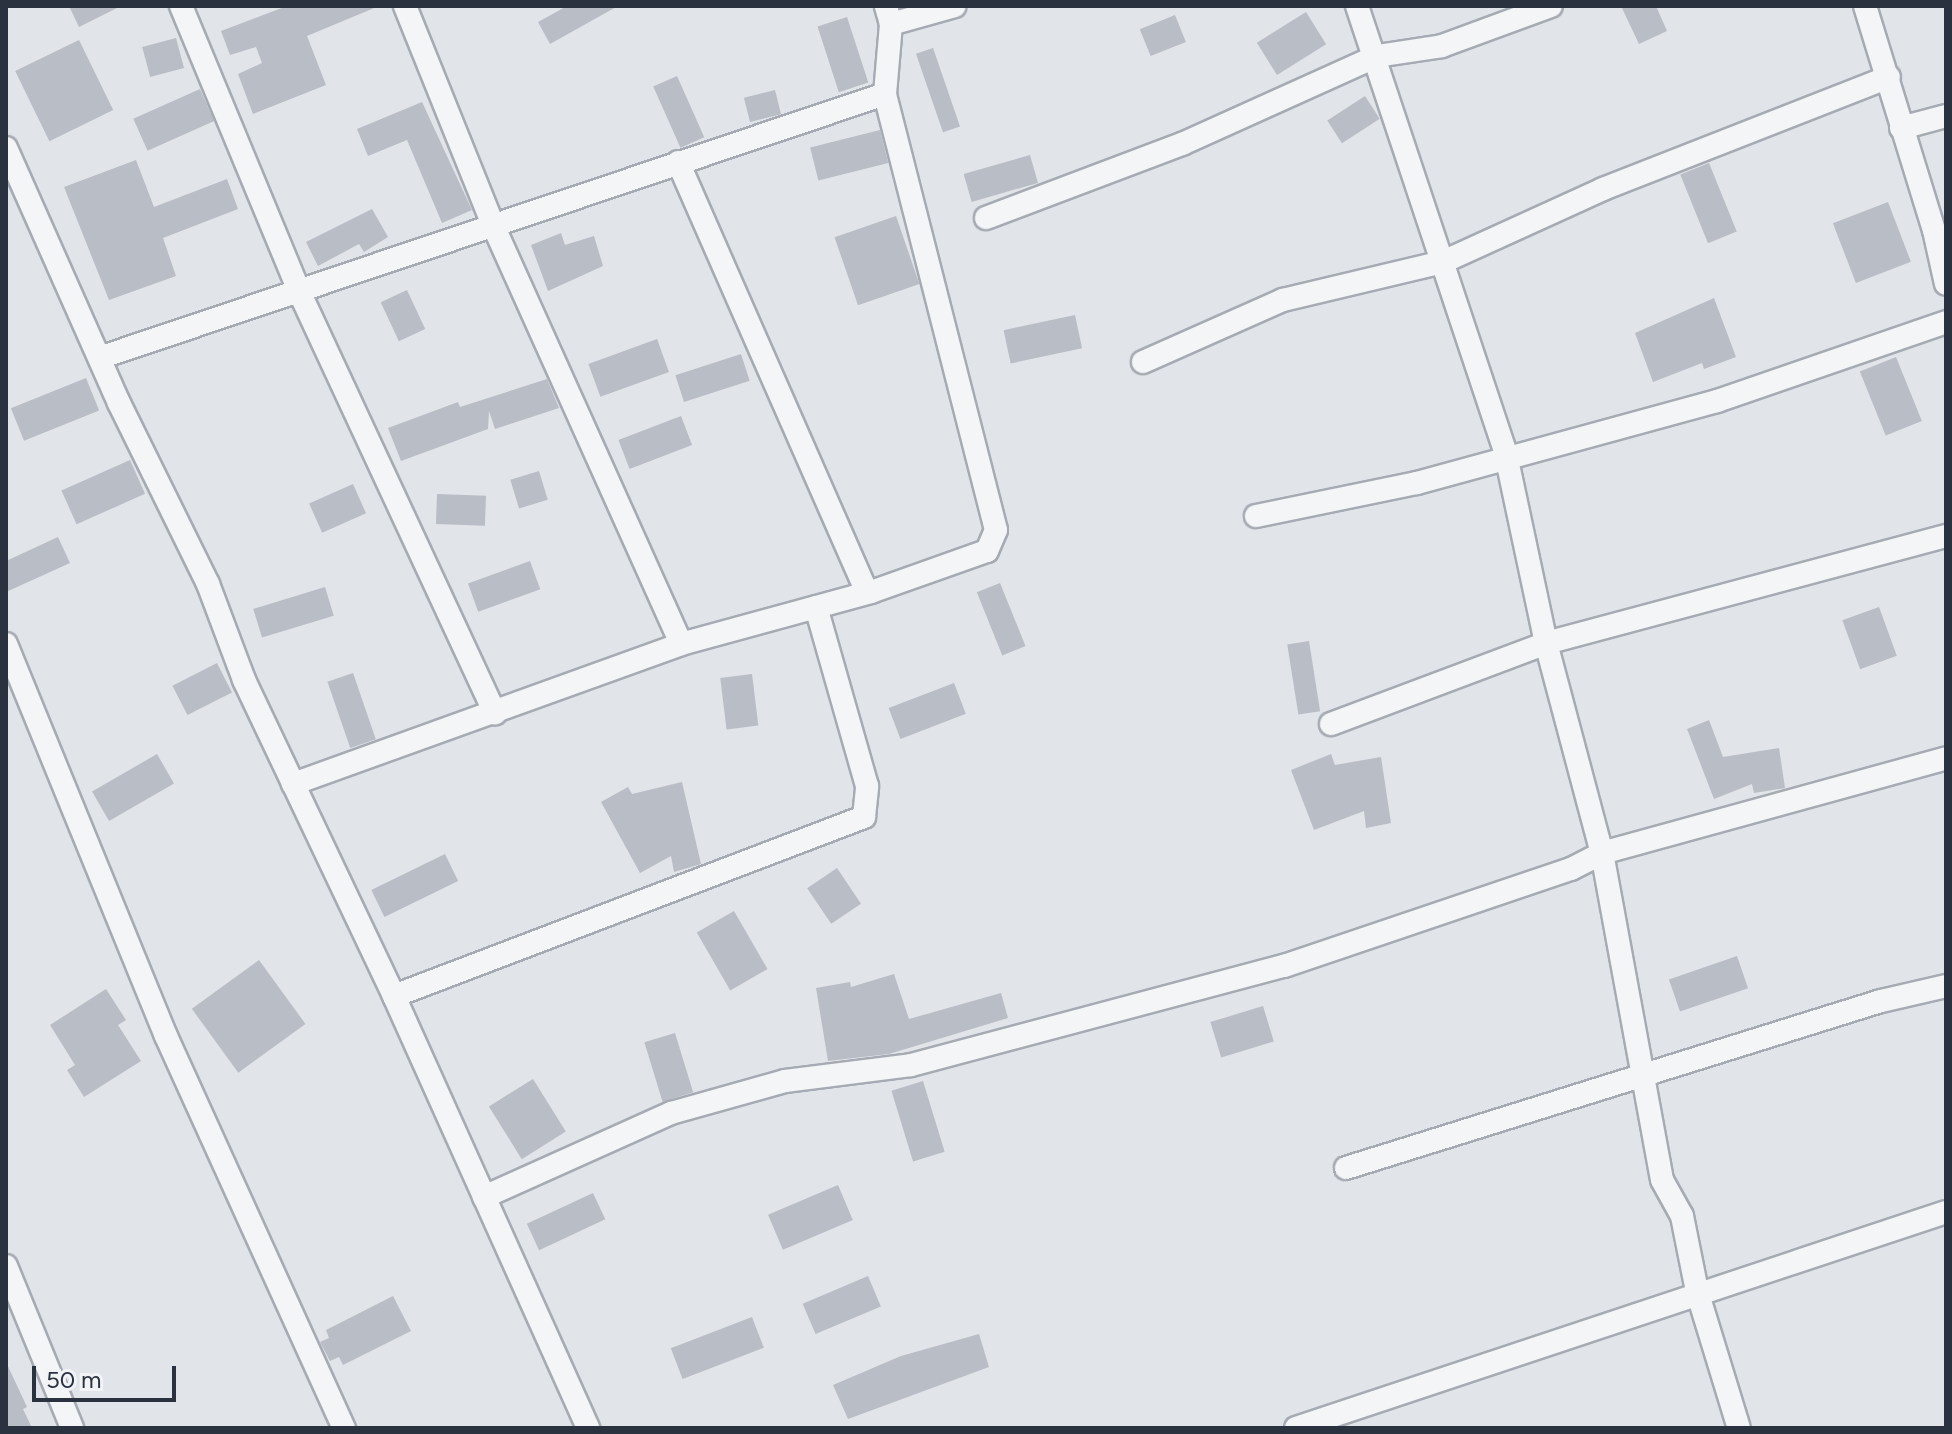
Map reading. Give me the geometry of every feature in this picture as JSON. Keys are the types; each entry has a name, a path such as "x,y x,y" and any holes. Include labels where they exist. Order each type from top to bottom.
{"street":[{"path":"181,6 298,289 495,713"},
{"path":"405,6 493,225 681,644"},
{"path":"293,784 681,644 867,592 987,551 996,530 885,94 888,15 955,6"},
{"path":"1357,6 1377,56 1506,455 1546,643 1602,853 1646,1074 1662,1180 1682,1216 1697,1291 1739,1428"},
{"path":"986,218 1182,144 1377,56 1442,46 1551,6"},
{"path":"1865,6 1889,77 1946,284"},
{"path":"1143,362 1283,300 1443,262 1603,189 1889,77"},
{"path":"102,357 885,94"},
{"path":"1901,128 1946,116"},
{"path":"6,148 208,584 244,680 394,996 588,1428"},
{"path":"678,162 867,592"},
{"path":"1256,516 1417,483 1506,455 1717,401 1946,322"},
{"path":"1331,724 1546,643 1946,536"},
{"path":"394,996 864,817 867,786 816,607"},
{"path":"6,644 166,1036 344,1428"},
{"path":"484,1197 671,1113 785,1081 911,1065 1284,966 1571,869 1602,853 1946,758"},
{"path":"1346,1168 1881,1001 1946,986"},
{"path":"1296,1428 1697,1291 1946,1212"},
{"path":"6,1266 72,1428"}],"building":[{"path":"69,6 121,6 79,27"},
{"path":"287,6 379,6 307,36 326,85 253,114 238,74 262,63 256,47 230,55 221,31"},
{"path":"567,6 618,6 550,44 538,22"},
{"path":"1621,6 1656,6 1667,31 1639,44"},
{"path":"1306,12 1326,44 1277,75 1257,43"},
{"path":"1175,15 1186,42 1151,56 1140,29"},
{"path":"847,17 868,83 839,92 818,27"},
{"path":"176,38 184,68 150,77 142,47"},
{"path":"79,40 113,110 49,141 15,71"},
{"path":"933,48 960,126 943,132 916,54"},
{"path":"677,76 704,137 680,148 653,87"},
{"path":"200,89 214,121 148,151 133,119"},
{"path":"775,90 781,114 750,122 744,98"},
{"path":"1365,96 1380,119 1342,143 1327,121"},
{"path":"422,102 472,210 442,223 407,140 368,156 357,129"},
{"path":"880,130 888,163 818,180 810,147"},
{"path":"1030,155 1038,183 972,202 964,174"},
{"path":"136,160 154,207 227,179 238,209 163,238 176,276 109,300 64,187"},
{"path":"1709,163 1737,232 1708,243 1680,175"},
{"path":"1888,202 1911,262 1856,283 1833,223"},
{"path":"372,209 388,237 364,252 359,244 318,266 306,242"},
{"path":"896,216 919,284 858,305 835,237"},
{"path":"561,233 565,245 594,236 603,266 548,291 531,245"},
{"path":"407,290 425,329 399,341 381,302"},
{"path":"1714,298 1736,357 1704,369 1702,363 1653,382 1635,333"},
{"path":"1075,315 1082,348 1011,363 1004,330"},
{"path":"657,339 669,372 600,397 588,364"},
{"path":"741,354 750,381 684,402 675,375"},
{"path":"1896,357 1922,421 1886,436 1860,372"},
{"path":"86,378 99,410 24,441 11,408"},
{"path":"547,379 559,408 495,429 489,411 488,429 401,461 388,428 458,402 460,407"},
{"path":"681,416 692,445 630,469 618,440"},
{"path":"130,460 145,494 77,524 61,491"},
{"path":"539,471 548,500 519,508 510,480"},
{"path":"353,484 366,513 322,533 309,504"},
{"path":"437,494 486,496 485,526 436,524"},
{"path":"58,537 70,563 6,592 6,561"},
{"path":"530,561 540,589 478,612 468,584"},
{"path":"1000,583 1025,646 1002,655 977,592"},
{"path":"325,587 334,616 262,638 253,609"},
{"path":"1879,607 1897,656 1860,669 1842,620"},
{"path":"1309,641 1320,711 1298,715 1287,644"},
{"path":"217,663 232,692 187,715 172,686"},
{"path":"353,673 376,739 350,748 327,682"},
{"path":"752,674 758,726 727,730 720,678"},
{"path":"954,683 966,714 900,739 889,708"},
{"path":"1709,720 1723,757 1779,748 1785,788 1754,793 1752,784 1714,799 1687,729"},
{"path":"157,754 174,783 109,821 92,792"},
{"path":"1331,754 1335,765 1381,757 1391,823 1366,828 1364,811 1314,830 1291,770"},
{"path":"682,782 701,864 674,872 671,856 640,873 601,802 628,787 632,794"},
{"path":"445,854 458,881 384,917 371,890"},
{"path":"837,868 861,904 831,924 807,888"},
{"path":"734,911 768,969 730,991 697,932"},
{"path":"1737,956 1748,988 1680,1012 1669,979"},
{"path":"259,960 305,1024 238,1073 192,1009"},
{"path":"894,974 909,1019 1001,993 1008,1018 889,1054 828,1061 816,988 850,982 851,987"},
{"path":"106,989 126,1020 118,1025 141,1061 84,1097 67,1070 75,1065 50,1025"},
{"path":"1263,1006 1274,1041 1221,1057 1210,1022"},
{"path":"675,1033 693,1092 663,1102 644,1042"},
{"path":"533,1079 566,1132 522,1159 489,1107"},
{"path":"923,1081 945,1152 913,1161 891,1091"},
{"path":"838,1185 853,1220 783,1250 768,1215"},
{"path":"593,1193 605,1219 539,1250 527,1224"},
{"path":"868,1276 881,1306 816,1334 803,1304"},
{"path":"393,1296 411,1331 343,1365 339,1357 330,1361 320,1342 329,1338 326,1330"},
{"path":"752,1317 764,1348 683,1379 671,1348"},
{"path":"979,1334 989,1367 848,1419 833,1385 901,1356"},
{"path":"6,1362 27,1407 23,1409 32,1428 6,1428"}]}
